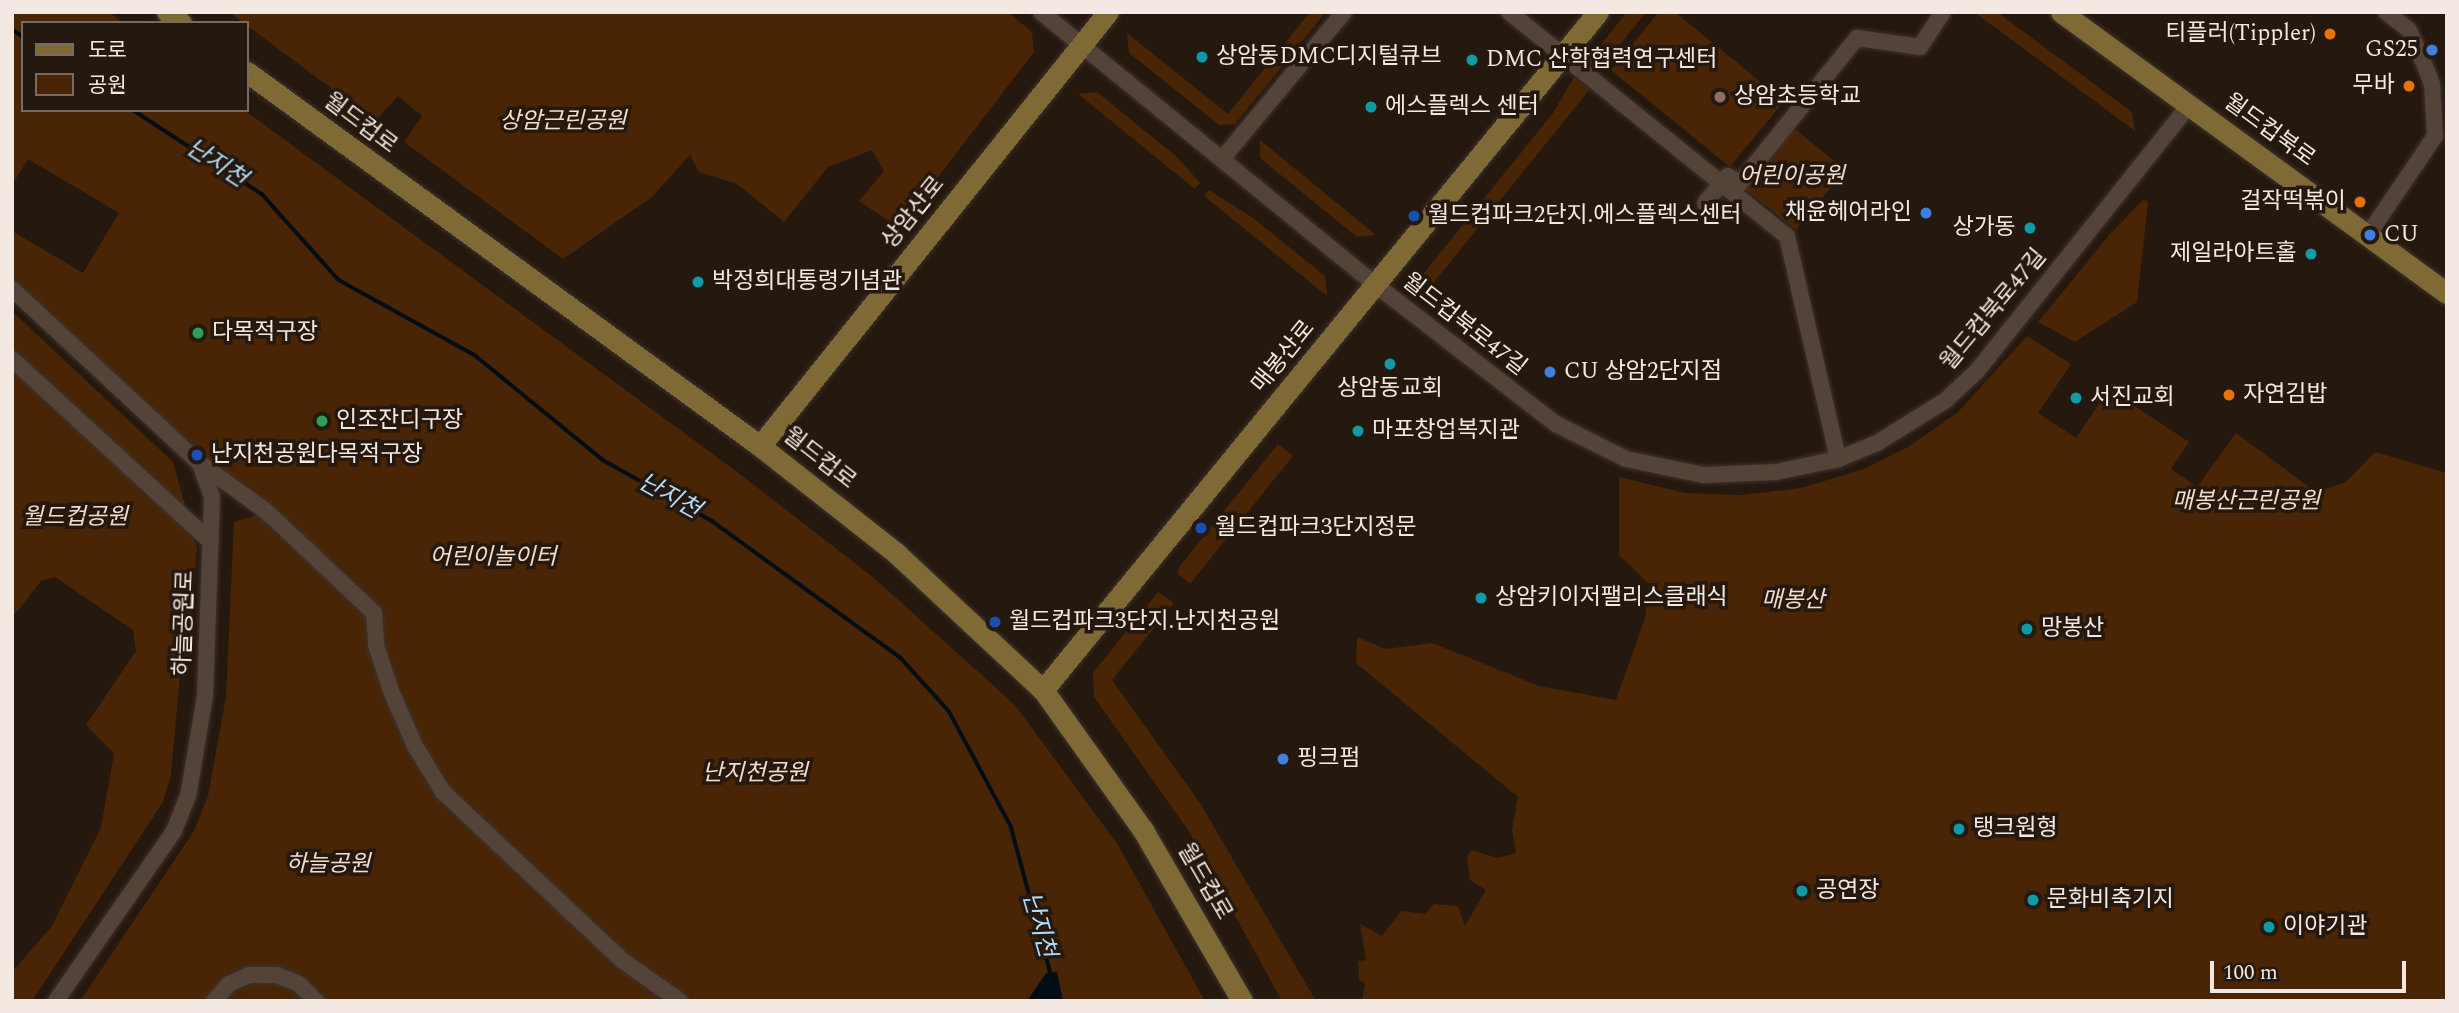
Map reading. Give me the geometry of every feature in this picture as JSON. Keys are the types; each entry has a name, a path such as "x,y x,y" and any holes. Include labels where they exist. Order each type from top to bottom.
{"main road":[{"name":"상암산로","path":"760,446 1108,12"},
{"name":"매봉산로","path":"1043,690 1598,12"},
{"name":"월드컵북로","path":"2061,12 2447,293"},
{"name":"월드컵로","path":"248,73 760,446 897,554 1043,690 1143,831 1242,1001"}],"street":[{"path":"1041,12 1376,285"},
{"path":"1222,159 1344,12"},
{"path":"1509,12 1787,236 1838,459"},
{"path":"1705,203 1728,176 1738,184 1857,38 1920,47 1943,12"},
{"path":"2368,235 2441,141 2432,111 2432,84 2409,30 2386,12"},
{"path":"2432,111 2447,102"},
{"name":"월드컵북로47길","path":"1376,285 1556,424 1626,459 1704,475 1743,475 1838,459 1913,422 1977,371 2189,105"},
{"name":"하늘공원로","path":"12,289 200,464 212,497 205,696 188,796 174,831 56,1001"},
{"path":"12,359 211,542"},
{"path":"200,464 267,512 374,613 376,645 391,691 415,747 443,792 623,961 680,1001"},
{"path":"214,1001 229,984 249,975 277,975 299,984 316,1001"}],"green space":[{"name":"난지천공원","path":"12,12 109,12 120,21 21,21 21,112 247,112 736,471 874,578 1015,705 1118,845 1205,1001 80,1001 194,831 208,796 226,696 234,522 266,512 200,464 12,289 12,231 83,273 119,213 28,159 12,185"},
{"name":"상암근린공원","path":"229,12 1008,12 1032,32 1034,52 899,228 859,201 884,171 872,150 828,167 784,222 737,184 699,172 690,155 652,197 563,259 404,142 422,116 398,96 375,121 248,26 248,21 241,21"},
{"path":"1310,12 1326,12 1235,124 1219,125 1129,53 1127,33 1228,114"},
{"path":"1627,12 1646,12 1599,71 1587,62"},
{"path":"1659,12 1675,12 1784,101 1730,167 1611,70"},
{"path":"1974,12 1997,12 2132,112 2135,131"},
{"path":"1574,77 1590,89 1426,292 1424,273 1553,113"},
{"path":"1097,92 1177,157 1200,183 1195,189 1078,94"},
{"name":"어린이공원","path":"1788,123 1845,170 1796,230 1739,184"},
{"path":"1260,140 1376,235 1357,237 1260,158"},
{"path":"1209,190 1253,218 1325,276 1327,296 1204,196"},
{"path":"2144,199 2148,203 2137,302 2075,342 2038,322 2110,234"},
{"name":"월드컵공원","path":"12,311 173,462 197,548 187,667 181,663 171,775 163,802 32,1001 12,1001 12,972 52,926 101,828 114,753 86,725 136,651 133,630 55,577 41,581 12,618"},
{"path":"2027,336 2071,364 2038,413 2076,438 2109,389 2189,442 2171,469 2197,487 2236,433 2316,492 2346,482 2375,452 2447,473 2447,1001 1362,1001 1365,983 1359,980 1358,961 1366,960 1360,924 1382,936 1401,911 1425,914 1434,904 1458,906 1465,926 1486,890 1470,880 1467,857 1471,850 1498,858 1516,853 1512,830 1518,797 1356,663 1357,637 1386,649 1432,643 1539,686 1616,700 1645,618 1649,584 1619,555 1619,477 1685,493 1741,495 1801,488 1864,469 1908,447 1957,413"},
{"path":"1278,444 1293,456 1190,584 1178,574 1179,567"},
{"path":"1158,592 1174,603 1112,680 1200,803 1316,1001 1282,1001 1188,830 1094,697 1093,673"}],"shaded area":[{"path":"1057,972 1063,1001 1027,1001 1046,973"}],"waterway":[{"name":"난지천","path":"12,29 21,36"},
{"name":"난지천","path":"136,112 262,194 339,280 476,356 603,460 712,521 900,657 949,711 1011,826 1051,974"}],"place":[{"name":"티플러(Tippler)","path":"2330,34"},
{"name":"GS25","path":"2432,50"},
{"name":"상암동DMC디지털큐브","path":"1202,57"},
{"name":"DMC 산학협력연구센터","path":"1472,60"},
{"name":"무바","path":"2409,86"},
{"name":"상암초등학교","path":"1720,97"},
{"name":"에스플렉스 센터","path":"1371,107"},
{"name":"걸작떡볶이","path":"2360,202"},
{"name":"채윤헤어라인","path":"1926,213"},
{"name":"월드컵파크2단지.에스플렉스센터","path":"1414,216"},
{"name":"상가동","path":"2030,228"},
{"name":"CU","path":"2370,235"},
{"name":"제일라아트홀","path":"2311,254"},
{"name":"박정희대통령기념관","path":"698,282"},
{"name":"다목적구장","path":"198,333"},
{"name":"상암동교회","path":"1390,364"},
{"name":"CU 상암2단지점","path":"1550,372"},
{"name":"자연김밥","path":"2229,395"},
{"name":"서진교회","path":"2076,398"},
{"name":"인조잔디구장","path":"322,421"},
{"name":"마포창업복지관","path":"1358,431"},
{"name":"난지천공원다목적구장","path":"197,455"},
{"name":"월드컵파크3단지정문","path":"1201,528"},
{"name":"상암키이저팰리스클래식","path":"1481,598"},
{"name":"월드컵파크3단지.난지천공원","path":"995,622"},
{"name":"망봉산","path":"2027,629"},
{"name":"핑크펌","path":"1283,759"},
{"name":"탱크원형","path":"1959,829"},
{"name":"공연장","path":"1802,891"},
{"name":"문화비축기지","path":"2033,900"},
{"name":"이야기관","path":"2269,927"}],"park label":[{"name":"매봉산근린공원","path":"2246,502"},
{"name":"어린이놀이터","path":"493,558"},
{"name":"매봉산","path":"1793,601"},
{"name":"하늘공원","path":"328,865"}]}
